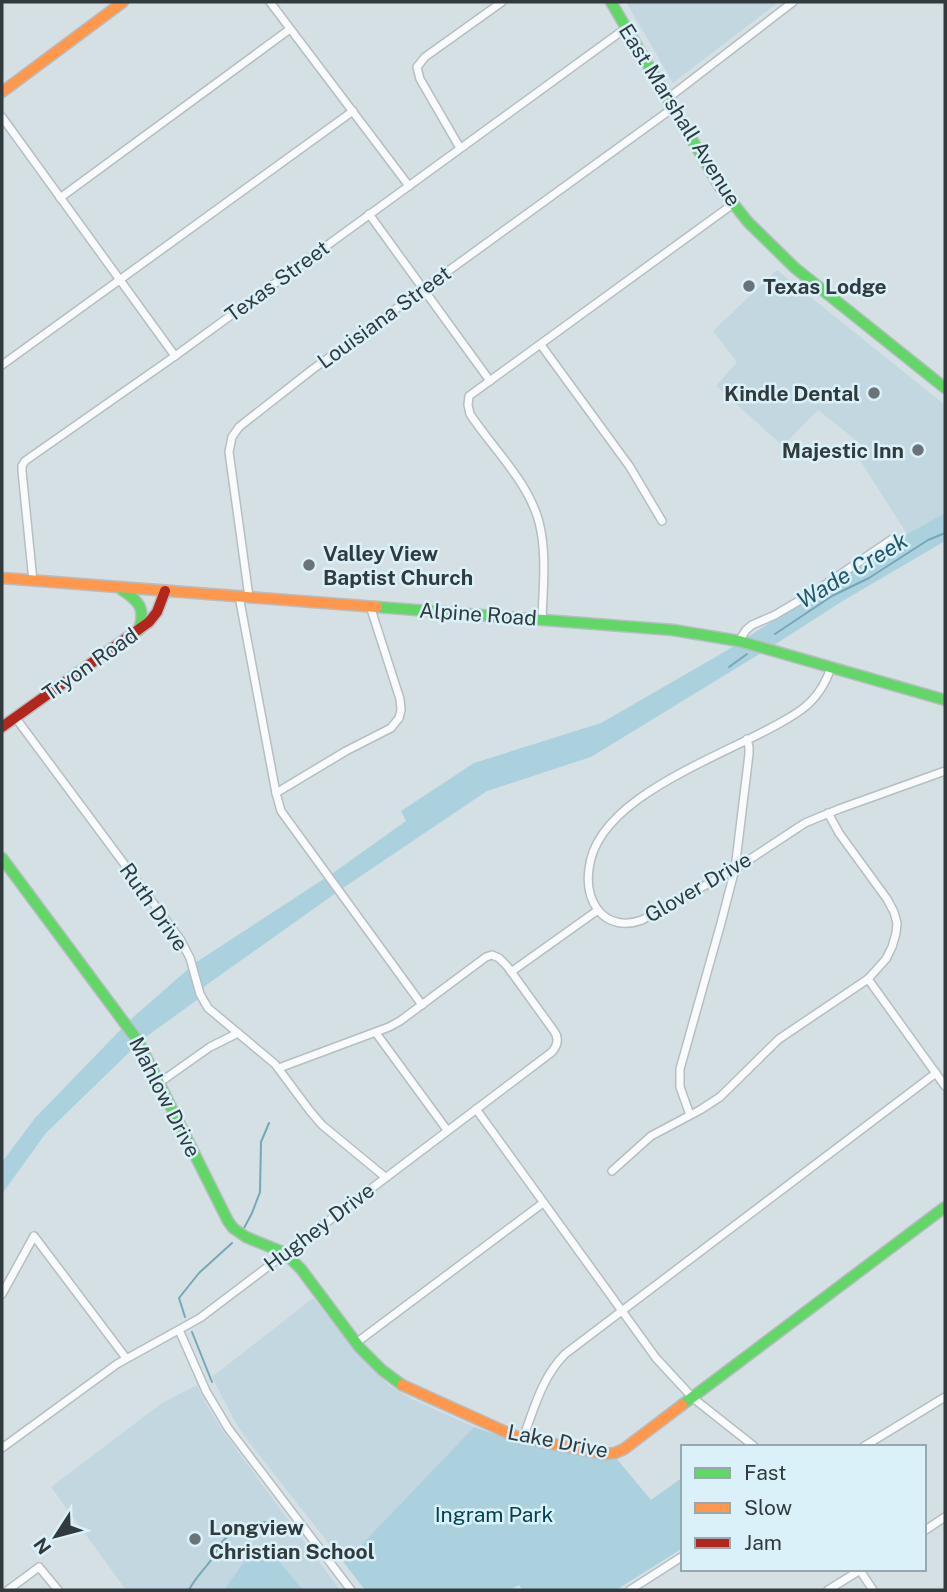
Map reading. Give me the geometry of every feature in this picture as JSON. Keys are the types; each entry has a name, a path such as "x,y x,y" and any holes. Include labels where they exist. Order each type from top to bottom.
{"main road":[{"path":"2,92 123,2"},
{"name":"East Marshall Avenue","path":"611,2 706,165 733,204 795,268 945,388"},
{"name":"Alpine Road","path":"2,578 661,628 739,641 945,700"},
{"path":"118,587 138,601 143,616 139,630"},
{"name":"Tryon Road","path":"2,727 139,630 155,616 165,590"},
{"name":"Mahlow Drive","path":"2,858 142,1048 230,1225 242,1236 285,1253"},
{"name":"Lake Drive","path":"285,1253 301,1269 356,1343 390,1376 412,1391 512,1435 599,1453 615,1453 630,1446 945,1207"}],"street":[{"path":"270,2 409,186"},
{"path":"460,148 420,79 417,69 422,60 502,2"},
{"name":"Louisiana Street","path":"422,1005 283,815 276,793 244,596 229,452 234,433 313,369 670,104 793,2"},
{"name":"Texas Street","path":"33,580 23,463 175,356 626,28"},
{"path":"60,198 290,29"},
{"path":"2,365 353,111"},
{"path":"2,117 175,356"},
{"path":"542,619 543,555 536,513 525,490 472,416 468,399 471,394 733,204"},
{"path":"369,214 489,381"},
{"path":"541,345 634,471 662,521"},
{"path":"739,641 751,625 790,606 894,538"},
{"path":"276,793 346,751 383,733 399,718 400,699 370,606"},
{"path":"279,1068 376,1033 400,1021 490,955 499,958 511,972 598,910 589,892 588,873 594,847 607,826 668,780 805,707 824,687 831,667"},
{"name":"Ruth Drive","path":"15,717 180,939 208,1008 279,1068 315,1118 385,1177"},
{"path":"690,1115 679,1083 680,1069 735,869 749,754 747,739"},
{"name":"Glover Drive","path":"598,910 616,922 635,923 648,918 735,869 798,827 828,813 944,774"},
{"path":"612,1171 651,1136 723,1094 784,1035 868,979 880,967 897,933 895,916 887,899 828,813"},
{"name":"Hughey Drive","path":"2,1448 126,1358 204,1315 552,1052 557,1036 511,972"},
{"path":"868,979 945,1086"},
{"path":"159,1083 211,1047 238,1033"},
{"path":"376,1033 447,1130"},
{"path":"523,1438 544,1383 554,1366 569,1351 936,1073"},
{"path":"476,1109 656,1358 692,1398 752,1445"},
{"path":"356,1343 543,1203"},
{"path":"2,1294 34,1236 126,1358"},
{"path":"178,1330 205,1391 224,1422 351,1590"},
{"path":"866,1445 945,1397"},
{"path":"2,1436 9,1442"},
{"path":"926,1530 945,1517"},
{"path":"629,1590 681,1557"},
{"path":"9,1590 39,1567 58,1590"},
{"path":"828,1590 859,1571"},
{"path":"862,1571 873,1590"}],"shaded area":[{"path":"626,2 774,2 776,4 673,83"},
{"path":"777,270 945,405 945,513 907,534 854,451 862,445 818,410 783,446 716,386 737,362 713,331"},
{"name":"Longview Christian School","path":"313,1298 367,1364 390,1386 474,1427 344,1563 245,1437 212,1377"},
{"name":"Longview Christian School","path":"197,1385 222,1430 340,1590 126,1590 51,1487 162,1403"}],"green space":[{"path":"945,513 945,541 591,757 487,791 343,888 205,986 197,1000 143,1039 46,1133 2,1194 2,1162 35,1118 130,1020 195,963 333,873 406,821 401,811 474,763 601,723 726,651 907,534"},
{"name":"Ingram Park","path":"474,1427 544,1448 616,1458 651,1500 681,1478 681,1549 616,1590 523,1590 519,1585 510,1590 365,1590 344,1563"},
{"path":"269,1550 303,1590 224,1590 252,1551"}],"waterway":[{"name":"Wade Creek","path":"775,634 832,596 869,578 928,540 945,533"},
{"name":"Wade Creek","path":"729,667 747,654"},
{"path":"243,1230 260,1192 261,1142 269,1123"},
{"path":"185,1317 179,1298 199,1273 232,1243"},
{"path":"192,1332 212,1382"},
{"path":"189,1590 223,1541 239,1528 265,1522 291,1533 296,1530"}],"traffic: fast":[{"path":"611,2 720,187 748,222 795,268 945,388"},
{"path":"121,589 139,606 142,616 139,630"},
{"path":"377,607 673,630 739,641 945,700"},
{"path":"2,858 138,1041 233,1228 246,1237 285,1253 301,1269 360,1348 402,1385"},
{"path":"682,1405 945,1207"}],"traffic: slow":[{"path":"2,92 123,2"},
{"path":"2,578 377,607"},
{"path":"402,1385 517,1437 604,1454 624,1449 682,1405"}],"traffic: jam":[{"path":"2,727 149,622 157,612 165,591"}],"place":[{"name":"Texas Lodge","path":"749,286"},
{"name":"Kindle Dental","path":"874,393"},
{"name":"Majestic Inn","path":"918,450"},
{"name":"Valley View Baptist Church","path":"309,565"},
{"name":"Longview Christian School","path":"195,1539"}]}
